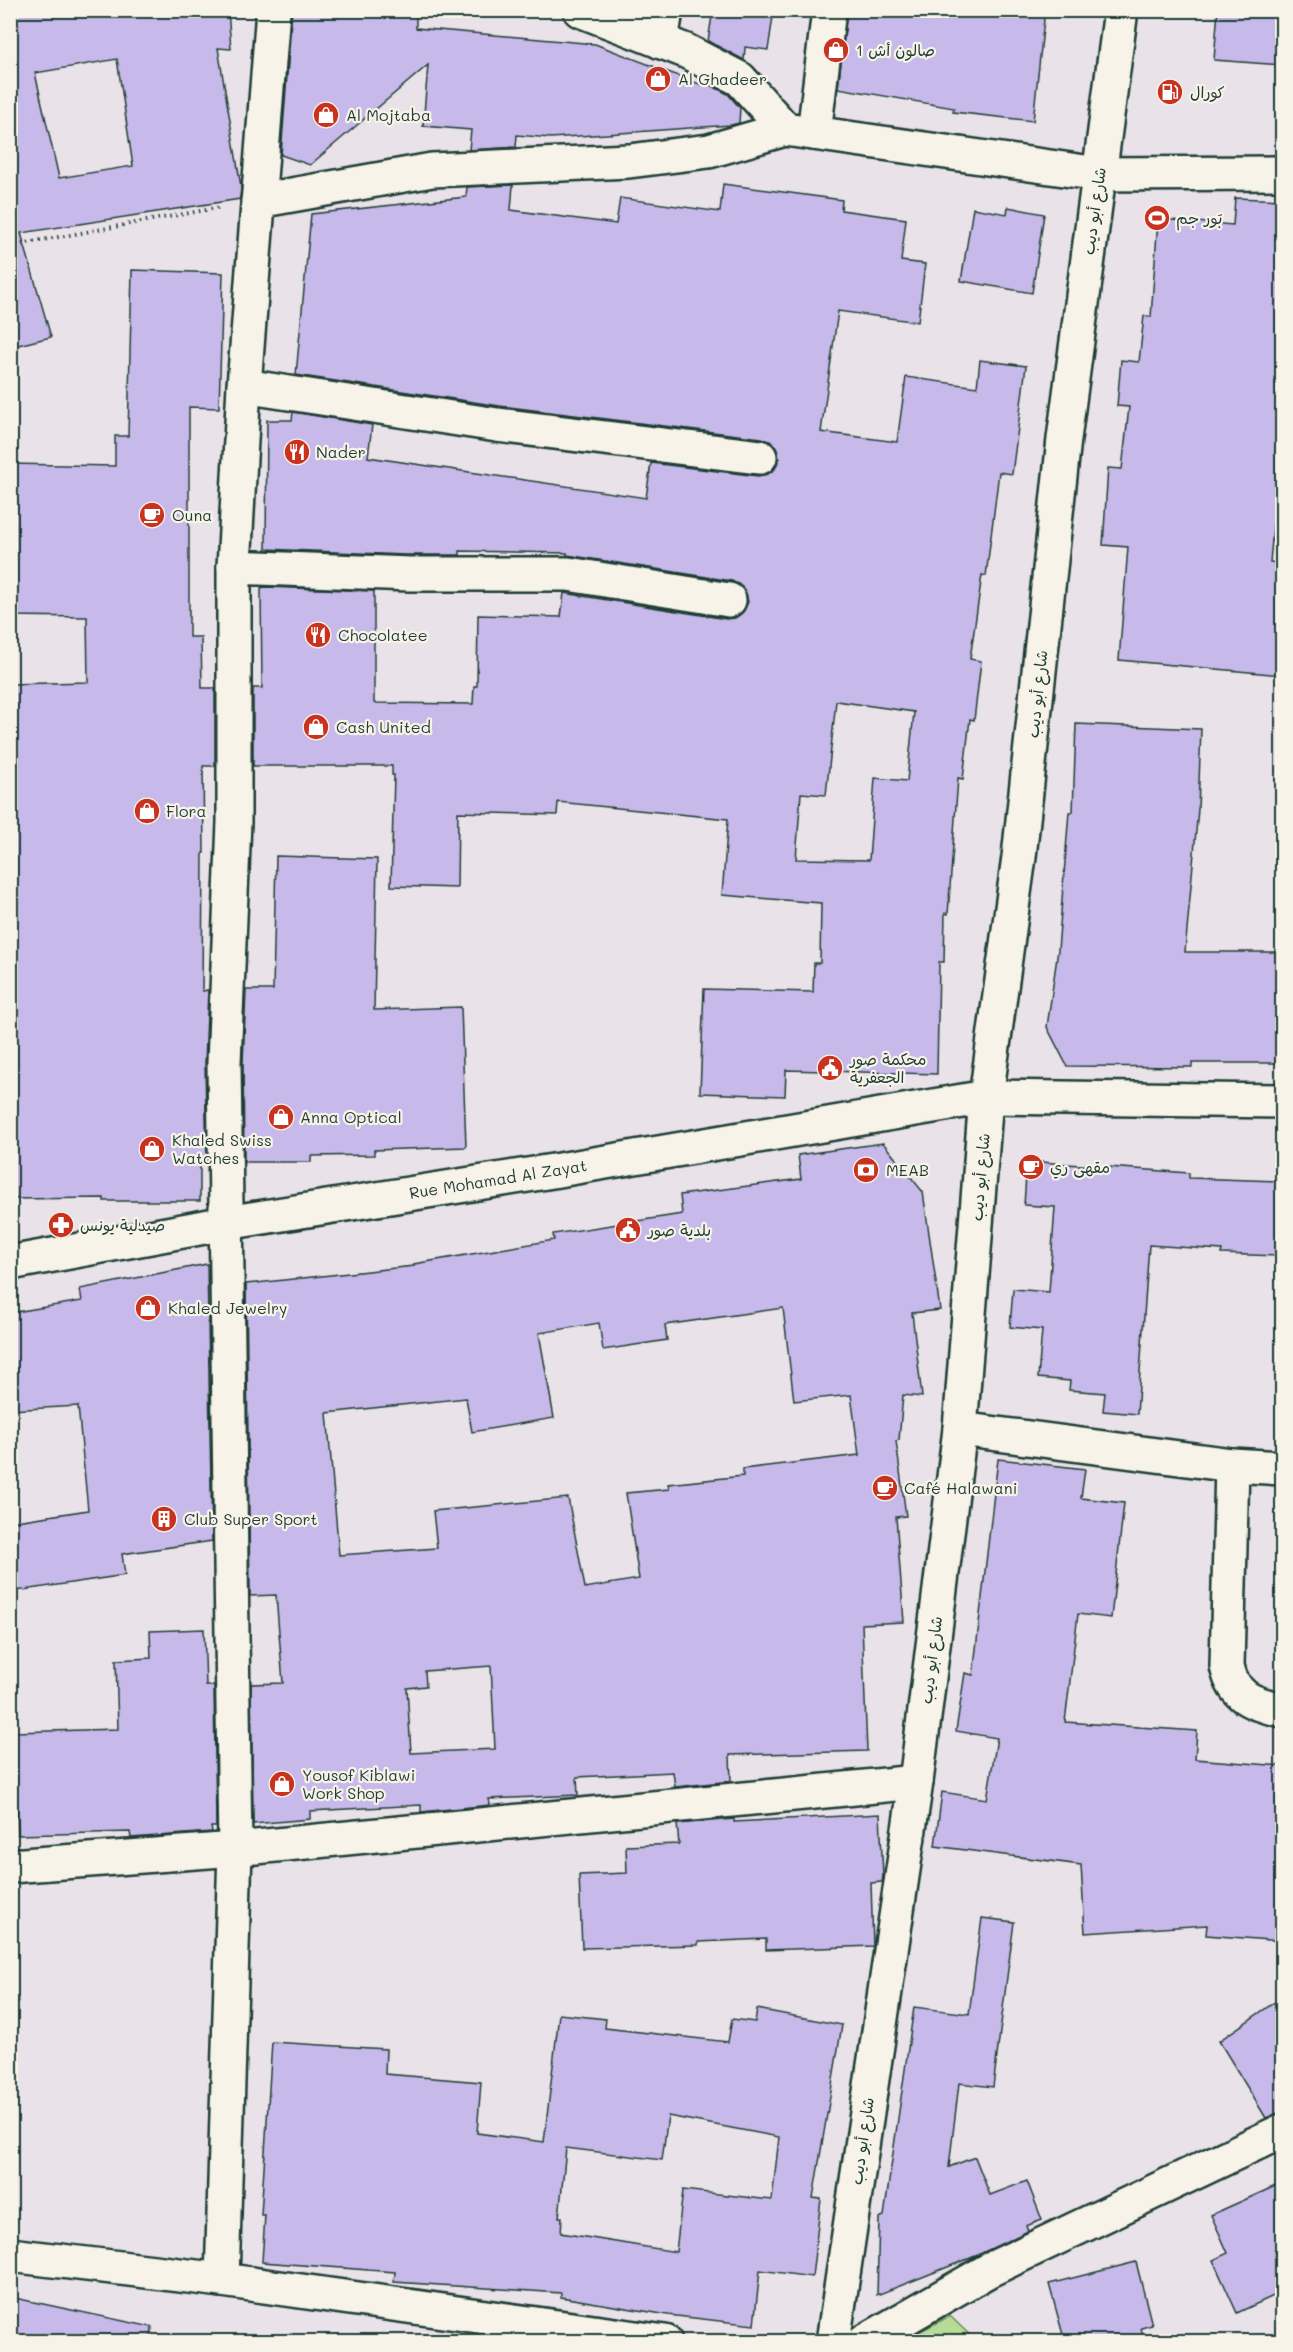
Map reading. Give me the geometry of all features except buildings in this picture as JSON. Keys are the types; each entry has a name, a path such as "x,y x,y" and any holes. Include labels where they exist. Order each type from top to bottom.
{"street":[{"path":"222,2280 235,1849 224,1063 234,822 234,567 244,386 273,10"},
{"path":"580,10 663,26 686,51 740,80 799,131"},
{"path":"799,131 829,10"},
{"name":"شارع أبو ديب","path":"833,2342 916,1782 960,1429 986,1097 1019,857 1064,439 1121,10"},
{"path":"258,201 432,170 629,161 709,151 799,131 1099,174 1282,173"},
{"path":"244,386 497,425 760,457"},
{"path":"234,567 410,574 568,574 729,600"},
{"name":"Rue Mohamad Al Zayat","path":"10,1263 226,1223 559,1170 986,1097 1282,1101"},
{"path":"960,1429 1232,1465 1282,1468"},
{"path":"1232,1465 1227,1666 1230,1682 1240,1694 1255,1703 1282,1710"},
{"path":"10,1866 235,1849 916,1782"},
{"path":"864,2342 990,2270 1282,2130"},
{"path":"10,2254 222,2280 665,2342"}],"path":[{"path":"10,246 258,201"}],"green space":[{"path":"950,2316 976,2341 901,2341"}],"place":[{"name":"صالون أش 1","path":"836,50"},
{"name":"Al Ghadeer","path":"658,79"},
{"name":"كورال","path":"1170,92"},
{"name":"Al Mojtaba","path":"326,115"},
{"name":"بَور جم","path":"1157,218"},
{"name":"Nader","path":"297,452"},
{"name":"Ouna","path":"152,515"},
{"name":"Chocolatee","path":"318,635"},
{"name":"Cash United","path":"316,727"},
{"name":"Flora","path":"147,811"},
{"name":"محكمة صور الجعفرية","path":"830,1068"},
{"name":"Anna Optical","path":"281,1117"},
{"name":"Khaled Swiss Watches","path":"152,1149"},
{"name":"مقهى ري","path":"1031,1167"},
{"name":"MEAB","path":"866,1170"},
{"name":"صيدلية يونس","path":"61,1225"},
{"name":"بلدية صور","path":"628,1230"},
{"name":"Khaled Jewelry","path":"148,1308"},
{"name":"Café Halawani","path":"885,1488"},
{"name":"Club Super Sport","path":"164,1519"},
{"name":"Yousof Kiblawi Work Shop","path":"282,1784"}]}
